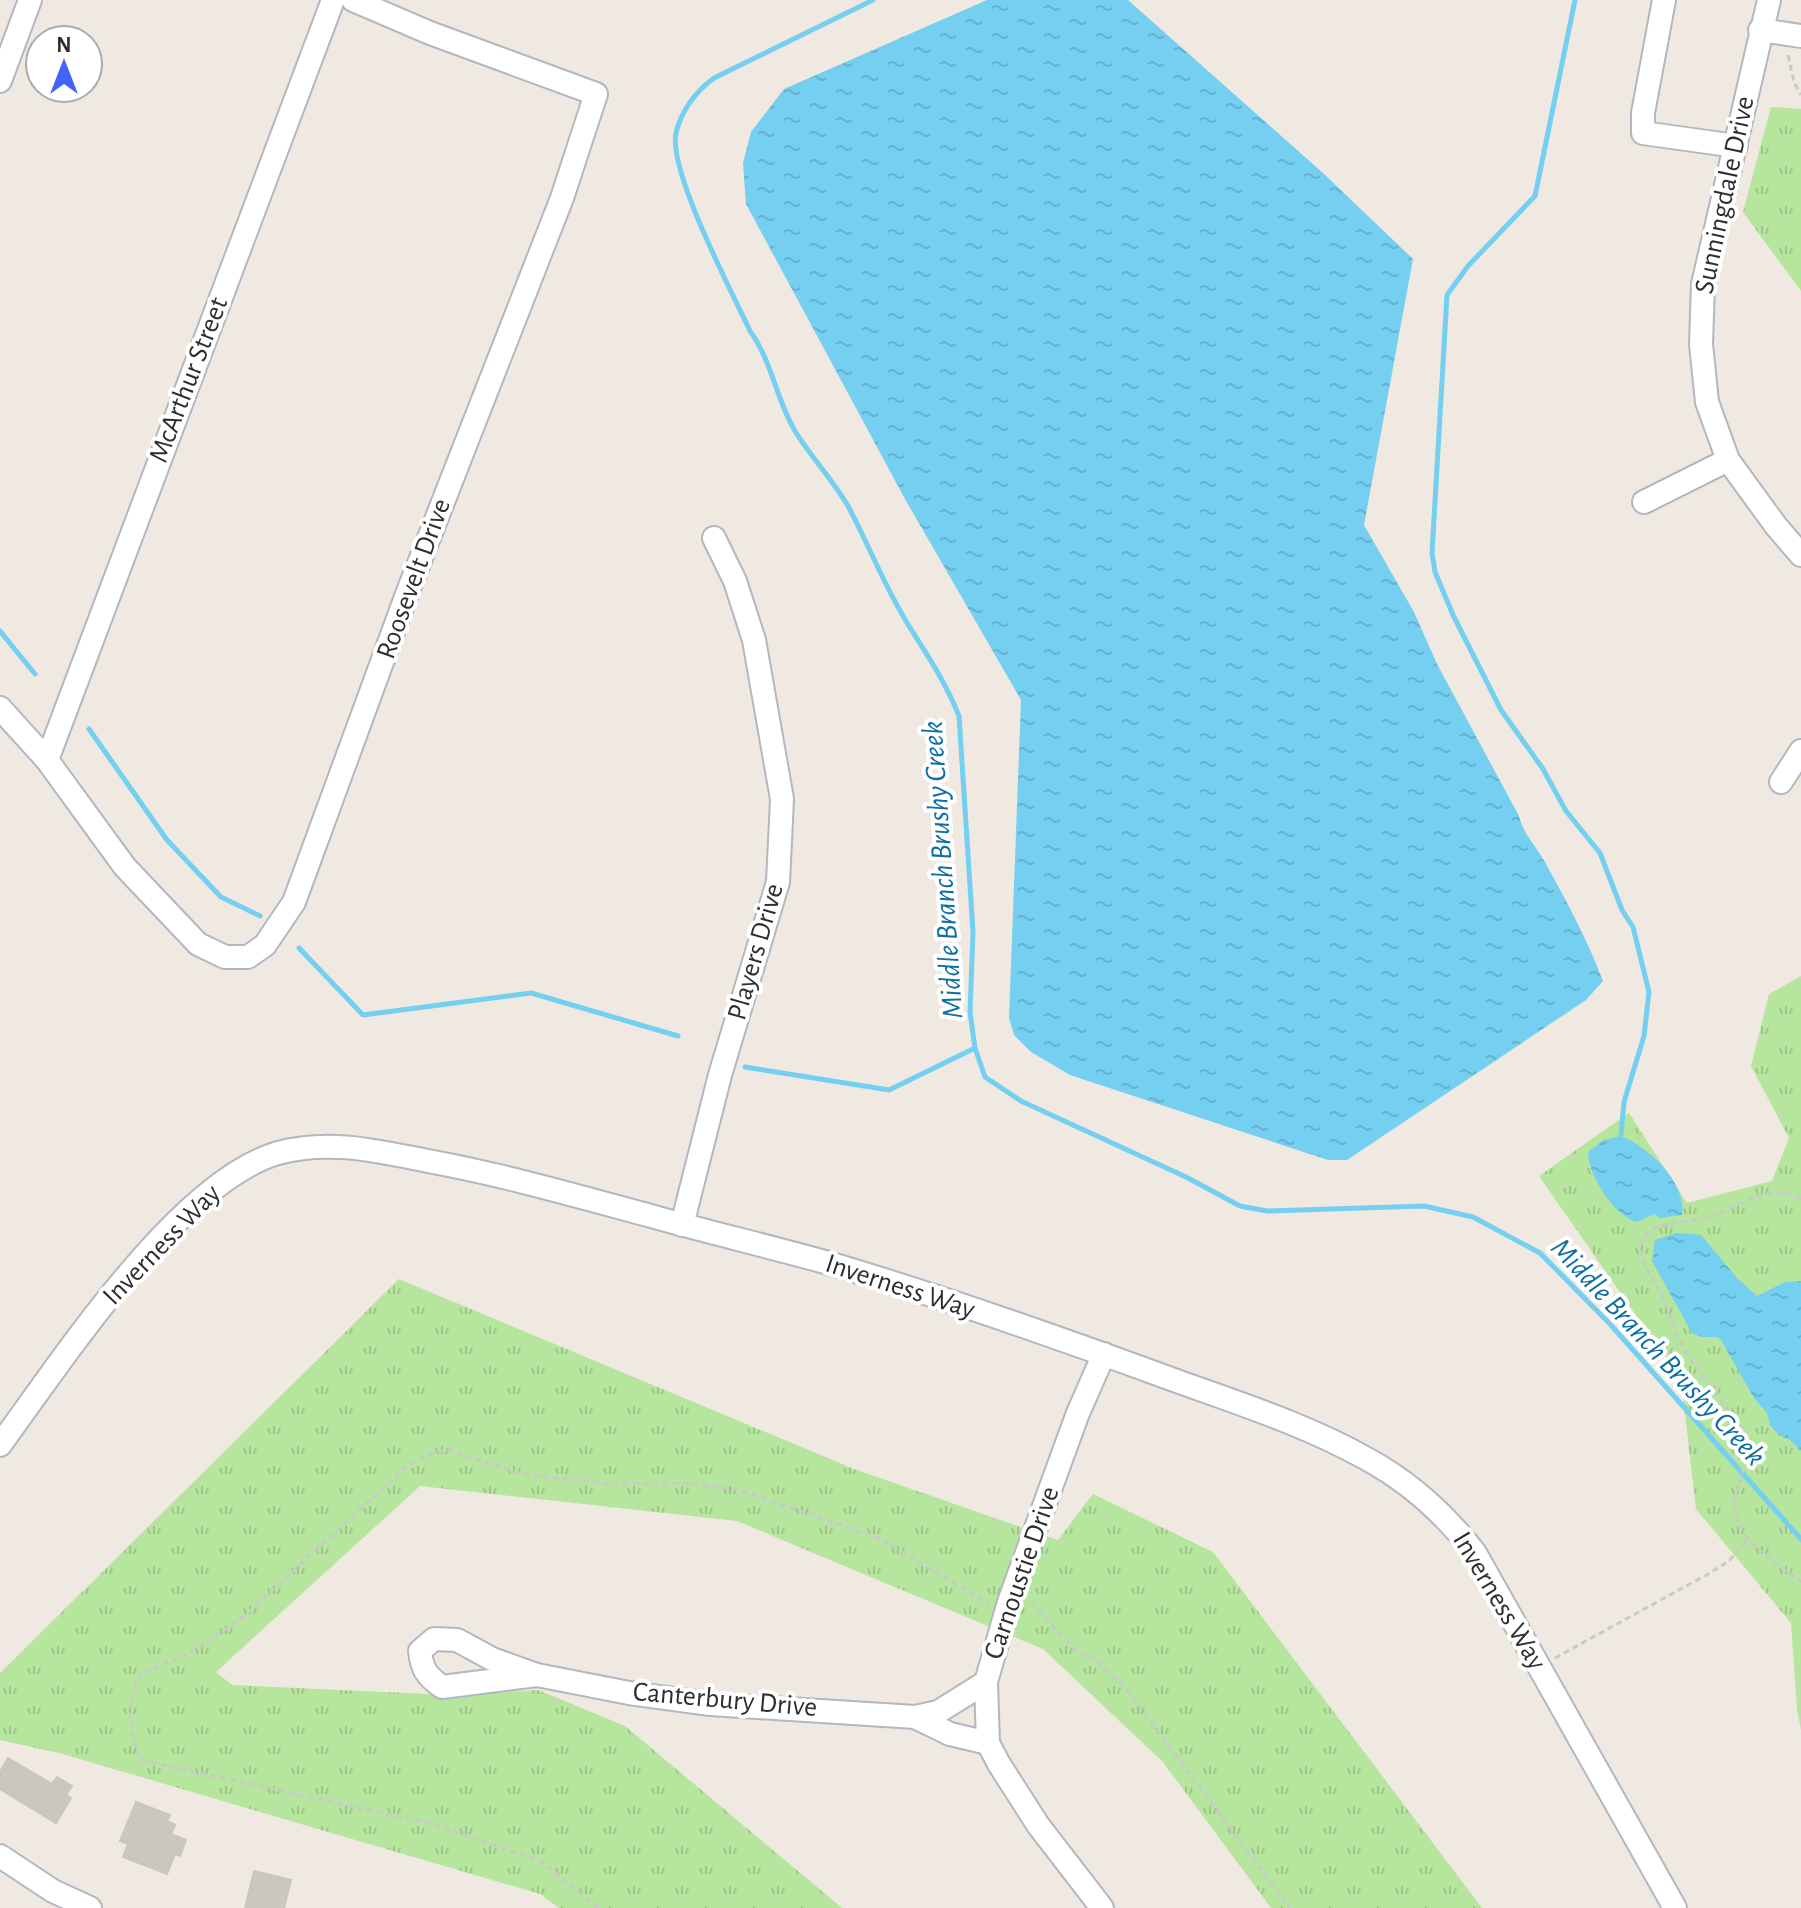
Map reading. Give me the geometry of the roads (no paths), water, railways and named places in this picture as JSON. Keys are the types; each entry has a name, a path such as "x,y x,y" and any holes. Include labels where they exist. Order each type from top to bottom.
{"street":[{"path":"0,81 30,0"},
{"name":"McArthur Street","path":"47,760 333,0"},
{"name":"Roosevelt Drive","path":"0,708 47,760 125,867 198,944 225,957 248,957 265,945 294,902 407,594 562,198 596,94 430,33 353,0"},
{"path":"1664,0 1643,113 1643,133 1736,146"},
{"name":"Sunningdale Drive","path":"1769,0 1703,284 1701,344 1707,402 1728,460 1801,555"},
{"path":"1760,30 1801,36"},
{"path":"1644,502 1728,460"},
{"name":"Players Drive","path":"682,1225 720,1075 778,882 781,827 782,799 754,640 735,581 714,538"},
{"path":"1781,782 1801,751"},
{"name":"Inverness Way","path":"0,1445 109,1298 187,1211 229,1177 272,1155 314,1145 356,1147 491,1173 832,1265 1104,1354 1285,1421 1366,1458 1419,1492 1454,1526 1475,1553 1675,1908"},
{"name":"Carnoustie Drive","path":"1102,1908 1038,1825 988,1743 986,1682 1009,1602 1078,1413 1104,1354"},
{"name":"Canterbury Drive","path":"537,1675 629,1693 710,1704 915,1717 938,1712 986,1682"},
{"name":"Canterbury Drive","path":"915,1717 950,1734 988,1743"},
{"path":"0,1856 53,1891 90,1908"}],"water":[{"path":"987,0 1128,0 1323,173 1413,259 1364,525 1414,612 1437,664 1569,907 1603,981 1586,1000 1347,1160 1328,1160 1070,1075 1031,1052 1014,1035 1009,1018 1021,700 905,499 746,204 743,163 751,132 784,89"},
{"path":"1621,1136 1643,1148 1664,1168 1679,1191 1682,1215 1659,1218 1654,1214 1637,1222 1611,1203 1592,1172 1588,1152 1604,1140"},
{"path":"1676,1233 1701,1235 1737,1278 1757,1296 1785,1282 1801,1281 1801,1451 1770,1425 1767,1413 1754,1398 1721,1340 1692,1333 1652,1261 1655,1240"}],"waterway":[{"name":"Middle Branch Brushy Creek","path":"873,0 714,78 685,109 676,133 676,151 703,232 764,355 789,419 801,441 848,506 892,597 959,716 973,932 970,1012 975,1048 985,1077 1021,1101 1186,1177 1240,1206 1267,1211 1424,1206 1473,1217 1540,1253 1610,1324 1801,1539"},
{"path":"1575,0 1535,196 1468,266 1447,295 1432,553 1435,572 1453,615 1501,710 1543,769 1566,811 1600,853 1622,910 1633,927 1649,992 1644,1036 1624,1102 1621,1136"},
{"path":"0,631 35,674"},
{"path":"89,729 167,840 221,897 260,916"},
{"path":"299,948 363,1015 531,993 678,1036"},
{"path":"745,1067 889,1090 975,1048"}]}
